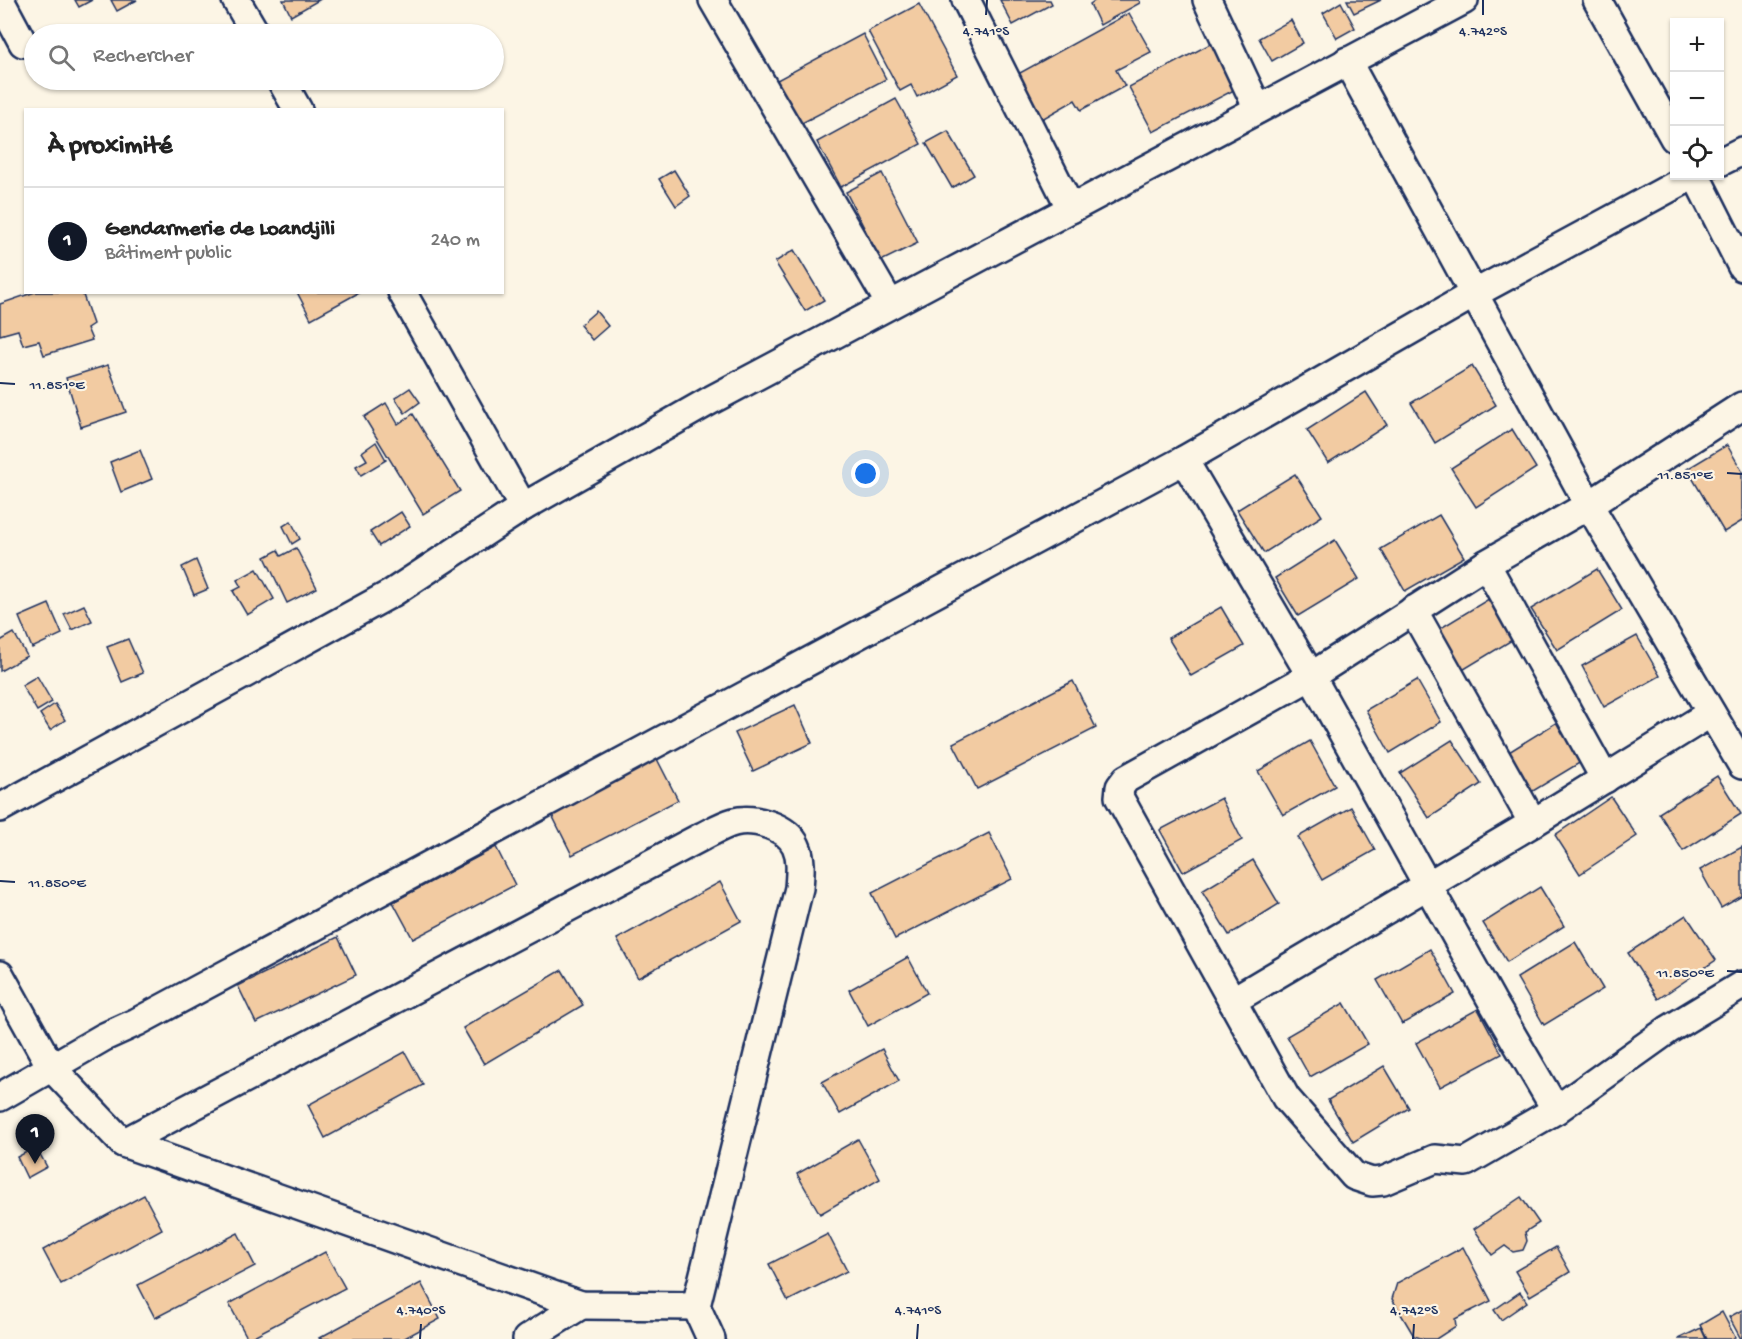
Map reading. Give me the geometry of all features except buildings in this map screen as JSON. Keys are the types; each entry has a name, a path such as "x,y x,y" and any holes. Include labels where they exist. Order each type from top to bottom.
{"street":[{"path":"0,0 23,43"},
{"path":"236,0 250,24"},
{"path":"713,0 890,304"},
{"path":"966,0 1071,209"},
{"path":"1208,0 1258,109"},
{"path":"1597,0 1670,131"},
{"path":"0,808 392,593 523,507 711,400 1462,1"},
{"path":"1347,61 1472,295 1589,506 1742,765"},
{"path":"287,90 297,108"},
{"path":"1724,160 1742,151"},
{"path":"0,1097 104,1037 137,1022 1184,460 1472,295 1687,180"},
{"path":"1696,180 1742,267"},
{"path":"403,294 523,507"},
{"path":"1742,406 1589,506 1486,564 1311,676 1126,779 1120,787 1119,797 1286,1098 1354,1176 1364,1181 1383,1181 1435,1159 1466,1162 1556,1110 1668,1030 1742,985"},
{"path":"1184,460 1311,676 1427,886 1556,1110"},
{"path":"1486,564 1605,779"},
{"path":"1413,610 1533,823"},
{"path":"1232,1001 1533,823 1711,713"},
{"path":"123,1143 703,836 734,822 760,822 781,830 796,844 801,862 799,888 696,1306 711,1339"},
{"path":"0,975 51,1067 123,1143 581,1305 696,1306"},
{"path":"527,1339 581,1305"}],"place":[{"name":"Gendarmerie de Loandjili","path":"35,1164"}]}
